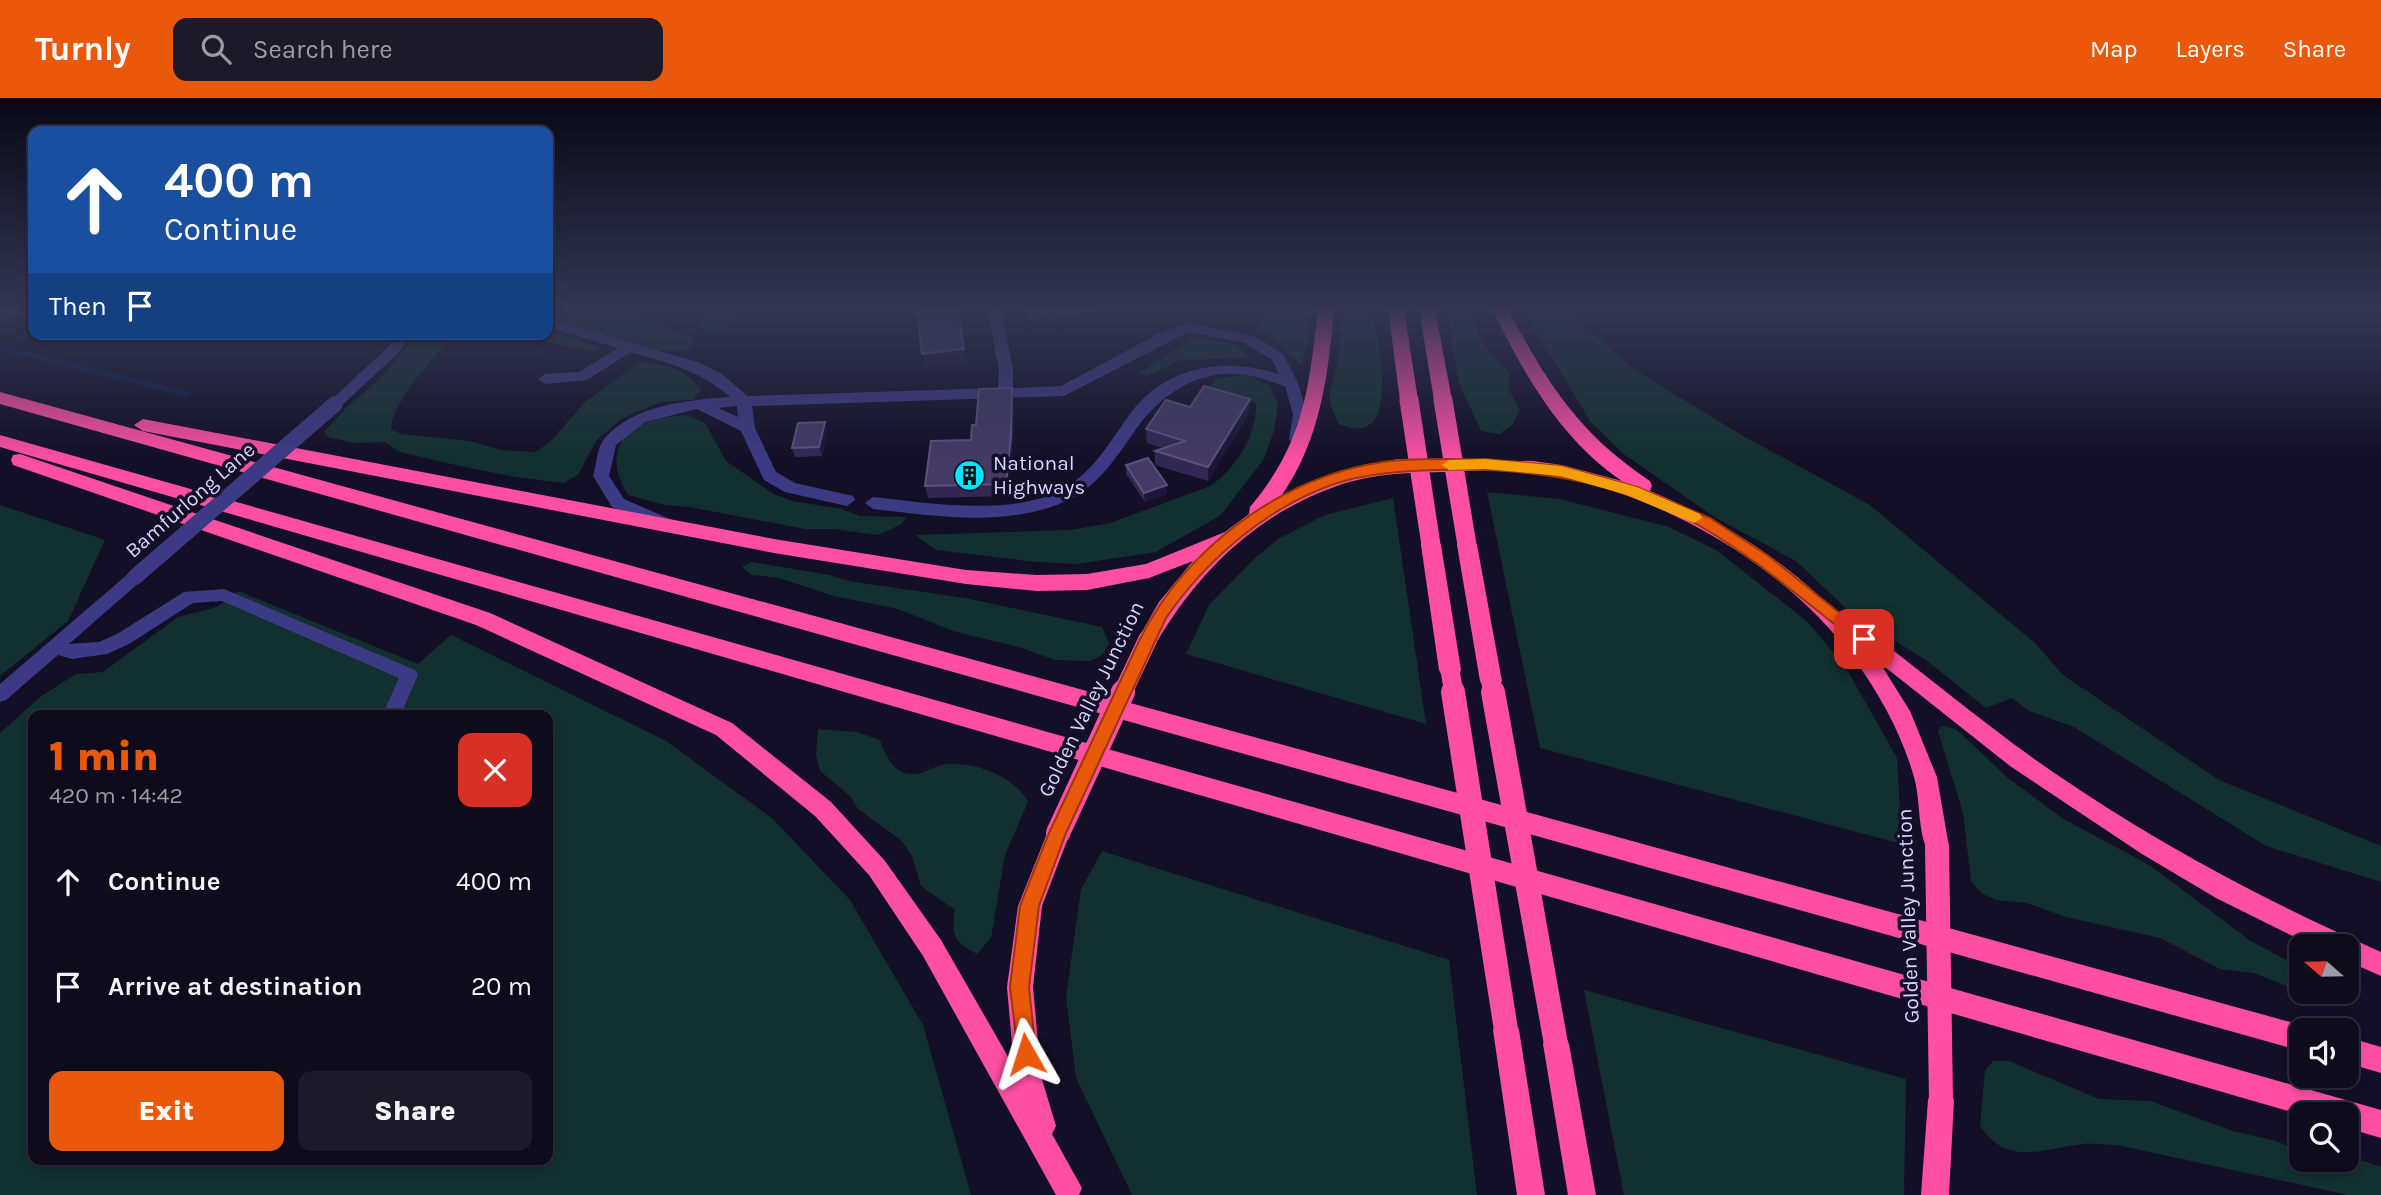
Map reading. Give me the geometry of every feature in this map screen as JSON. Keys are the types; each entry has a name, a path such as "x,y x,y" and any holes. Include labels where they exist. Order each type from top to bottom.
{"highway":[{"path":"0,397 672,526 966,577 1037,583 1087,582 1149,571 1235,533 1275,492 1295,459 1315,406 1320,360"},
{"path":"1403,360 1531,1195"},
{"path":"1436,360 1582,1195"},
{"path":"1524,360 1570,427 1616,470 1704,522"},
{"path":"0,397 2289,1035"},
{"path":"0,441 2381,1124"},
{"path":"0,452 483,619 723,729 823,809 877,867 932,948 1070,1192"},
{"name":"Golden Valley Junction","path":"1070,1192 1042,1126 1028,1076 1020,987 1030,906 1058,833 1160,615 1183,582 1235,533 1298,495 1330,481 1384,467 1485,464 1561,471 1632,491 1704,522 1764,561 1820,605 1874,666 1907,725 1930,788 1937,848 1941,1100 1935,1195"},
{"path":"1820,605 2040,776 2161,856 2267,915 2312,934"},
{"path":"2359,954 2381,964"},
{"path":"2359,1054 2381,1060"}],"street":[{"name":"Bamfurlong Lane","path":"0,695 382,360"},
{"path":"545,379 582,377 607,360"},
{"path":"678,360 717,377 744,401 747,428 770,476 791,488 847,500"},
{"path":"1004,360 1005,393"},
{"path":"672,526 618,503 601,476 609,443 640,418 699,404 744,401 1064,391 1120,360"},
{"path":"1280,360 1291,383 1300,414 1295,459"},
{"path":"873,503 927,509 1014,508 1055,499 1082,485 1110,457 1138,414 1159,394 1181,382 1211,371 1238,369 1291,383"},
{"path":"699,404 747,428"},
{"path":"55,647 72,652 102,649 190,597 224,596 409,675 394,710"}],"green space":[{"path":"396,360 432,360 399,404 391,429 401,434 470,441 501,450 536,452 552,440 584,403 640,362 675,369 689,377 701,391 692,400 660,402 621,419 596,441 578,475 564,483 460,466 400,452 385,442 354,443 328,437 324,432 347,407 380,379"},
{"path":"1159,360 1180,360 1147,376 1139,373"},
{"path":"1338,360 1380,360 1380,408 1373,422 1360,428 1339,424 1330,404"},
{"path":"1455,360 1497,360 1509,372 1509,390 1520,410 1512,425 1500,434 1481,431 1459,383"},
{"path":"1554,360 1623,360 1738,433 1870,505 2035,643 2063,675 2219,780 2381,846 2381,882 2266,846 2074,727 2029,711 2012,698 1986,708 1926,660 1854,616 1796,561 1716,518 1625,455 1590,421"},
{"path":"1245,374 1270,386 1277,401 1274,431 1264,459 1221,515 1156,552 1077,564 1036,562 936,550 915,535 1070,530 1110,523 1208,487 1227,472 1249,439 1256,415 1256,403 1218,395 1208,388 1216,380"},
{"path":"686,415 705,423 726,461 774,494 792,501 842,509 860,516 906,517 902,524 878,535 833,529 805,529 689,507 664,505 628,495 618,474 617,463 617,453 626,435 652,420"},
{"path":"1487,492 1560,499 1669,527 1716,550 1808,622 1846,668 1897,758 1902,844 1540,748"},
{"path":"1393,498 1426,724 1186,654 1209,605 1255,558 1278,539 1325,515"},
{"path":"0,505 105,540 68,621 0,676"},
{"path":"751,562 849,581 965,598 1102,627 1109,643 1102,655 1091,661 1055,660 1019,647 956,632 898,609 834,596 779,578 752,575 742,567"},
{"path":"238,591 418,664 451,635 666,741 773,819 850,900 923,1025 971,1195 0,1195 0,733 40,697 76,674 103,672 178,617 217,607"},
{"path":"1942,726 1956,729 2008,778 2062,818 2151,866 2249,940 2289,962 2289,987 2254,973 2220,969 2160,938 2066,917 2027,903 1996,900 1981,893 1971,881 1963,813 1938,731"},
{"path":"818,729 857,732 880,740 889,760 905,773 921,773 947,764 969,765 993,772 1022,793 1028,802 1005,855 991,938 977,954 963,946 956,937 955,910 921,886 912,856 901,840 858,809 850,796 820,771 816,755"},
{"path":"1102,851 1449,960 1477,1195 1132,1195 1076,1078 1066,997 1081,889"},
{"path":"1584,990 1906,1079 1904,1195 1624,1195"},
{"path":"1993,1061 2009,1061 2099,1099 2150,1101 2233,1131 2276,1141 2289,1147 2289,1172 2359,1172 2359,1161 2364,1161 2381,1167 2381,1195 2348,1195 2117,1145 2084,1144 2040,1151 2015,1151 1991,1139 1980,1126 1985,1070"}],"building":[{"path":"1204,386 1250,399 1208,467 1155,451 1185,441 1146,429 1166,400 1190,407"},
{"path":"1012,388 1006,484 925,486 931,441 971,440 972,425 976,425 979,389"},
{"path":"825,422 819,447 792,448 798,423"},
{"path":"1148,458 1167,485 1144,493 1126,465"}],"waterway":[{"path":"50,360 187,394"}],"slow traffic":[{"path":"1449,465 1485,464 1561,471 1632,491 1694,518"}],"place":[{"name":"National Highways","path":"970,475"}],"route":[{"path":"1026,1054 1020,987 1030,906 1058,833 1148,639 1160,615 1183,582 1229,538 1298,495 1330,481 1384,467 1485,464 1561,471 1632,491 1704,522 1764,561 1864,639"}]}
